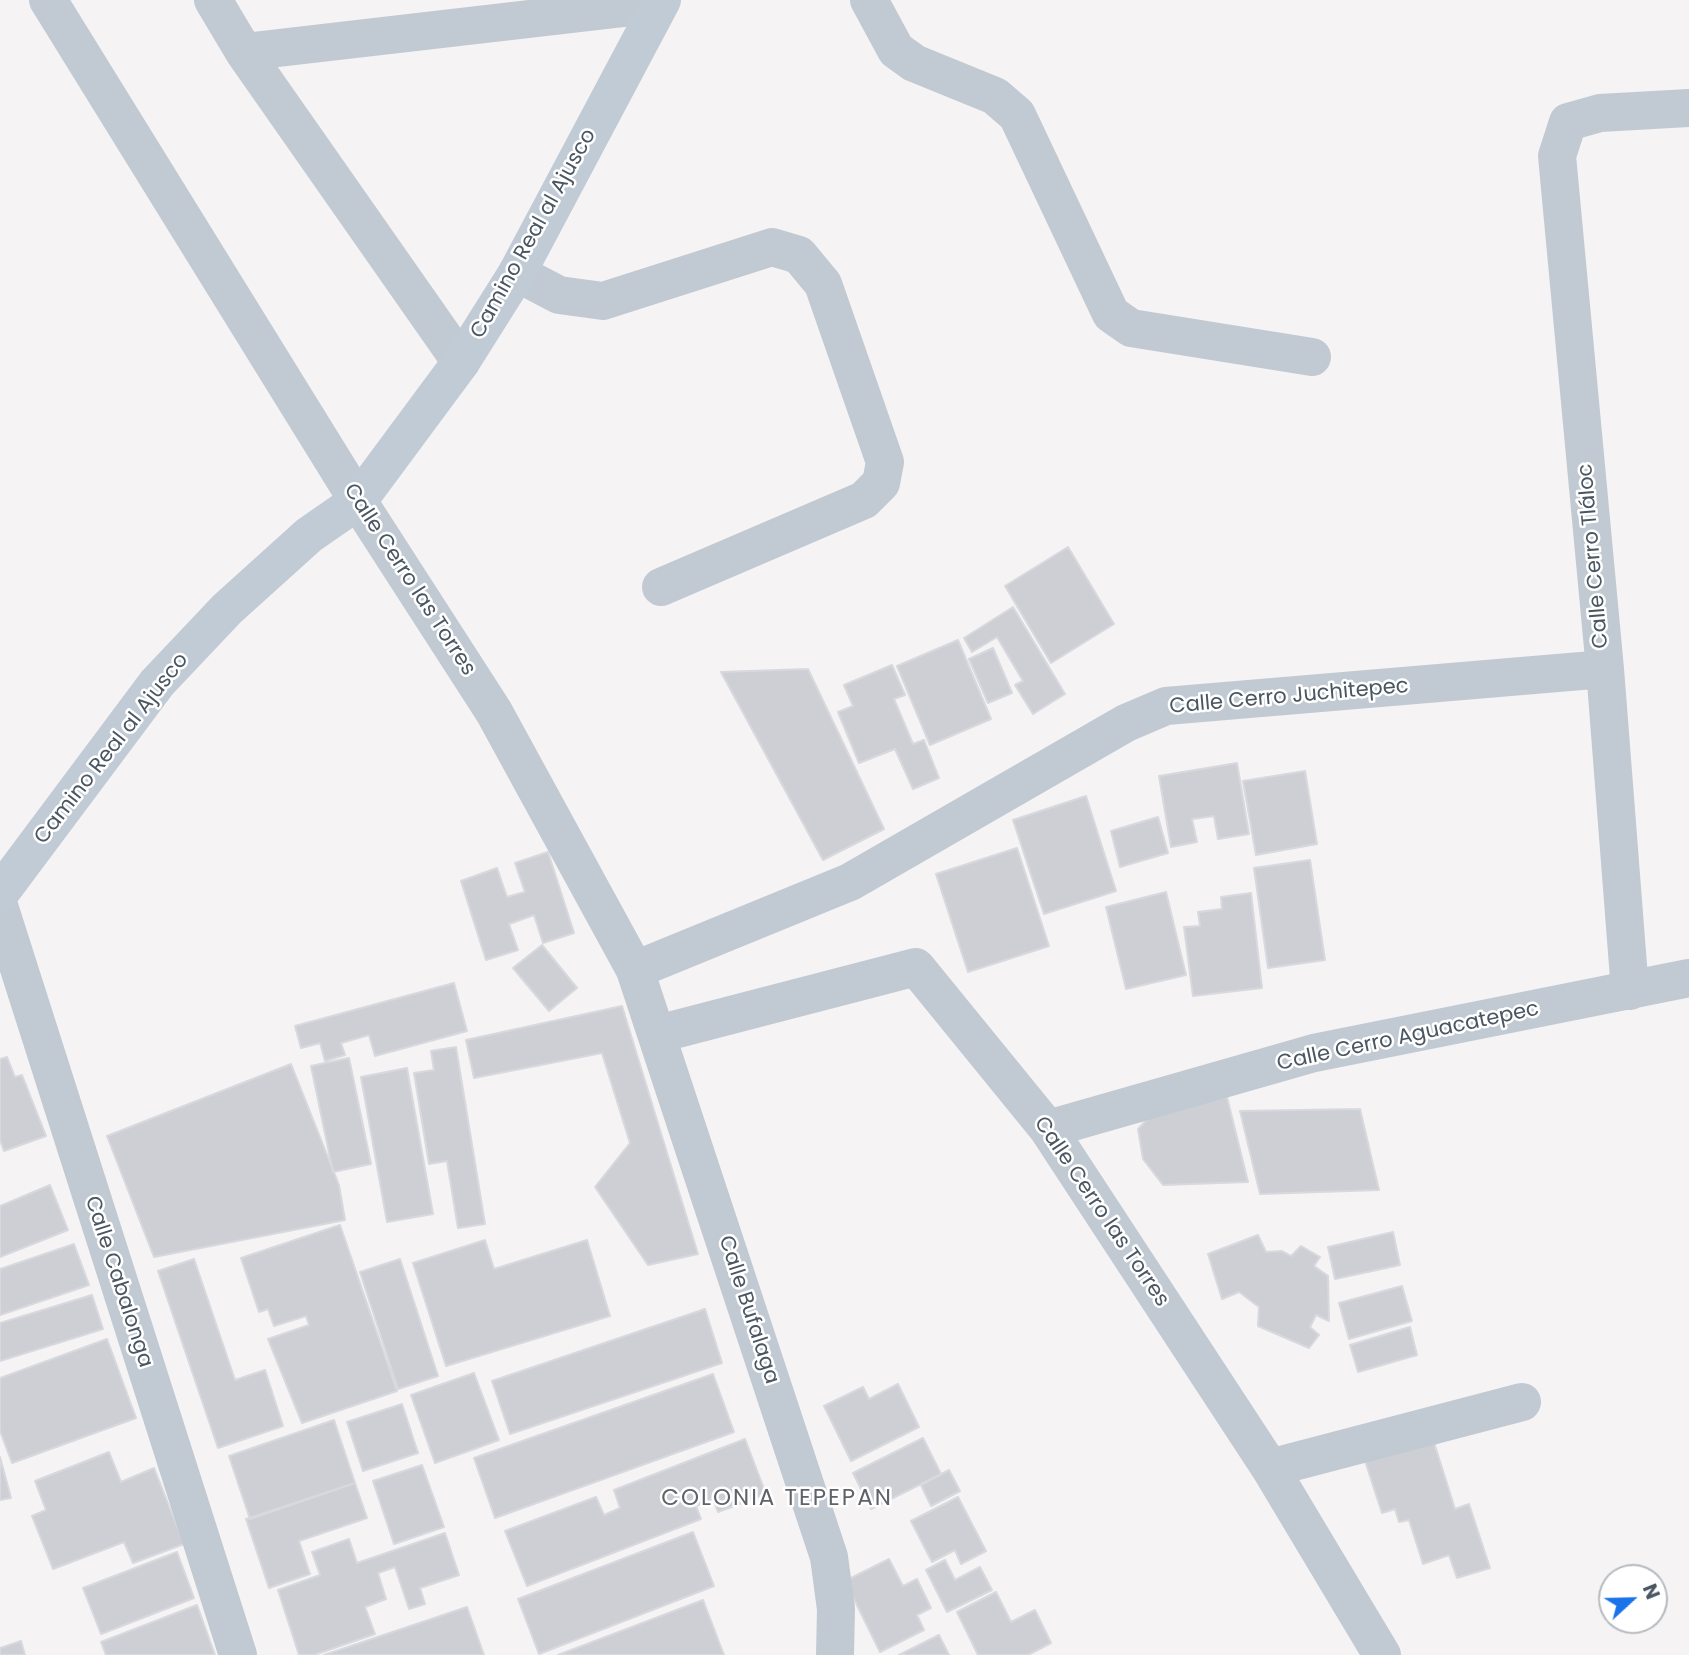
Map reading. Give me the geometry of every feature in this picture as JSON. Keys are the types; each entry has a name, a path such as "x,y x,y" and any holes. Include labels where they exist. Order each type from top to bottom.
{"street":[{"name":"Calle Cerro las Torres","path":"48,0 358,501 494,712 635,970"},
{"path":"213,0 244,52 461,362"},
{"path":"869,0 897,51 914,63 995,96 1017,115 1111,314 1131,328 1312,358"},
{"path":"244,52 660,2"},
{"name":"Camino Real al Ajusco","path":"0,893 157,683 237,600 309,535 358,501 461,362 517,273 660,2"},
{"name":"Calle Cerro Tláloc","path":"1630,992 1605,669 1557,156 1568,122 1600,113 1689,108"},
{"path":"517,273 559,295 603,301 772,247 799,255 822,284 885,462 881,483 864,500 661,587"},
{"name":"Calle Cerro Juchitepec","path":"635,970 850,882 1126,723 1166,706 1605,669"},
{"name":"Calle Cabalonga","path":"0,909 238,1655"},
{"name":"Calle Cerro las Torres","path":"658,1034 916,967 1048,1129 1270,1468 1382,1655"},
{"name":"Calle Bufalaga","path":"635,970 829,1557 835,1609 835,1655"},
{"name":"Calle Cerro Aguacatepec","path":"1048,1129 1314,1053 1630,992 1689,978"},
{"path":"1270,1468 1522,1402"}],"building":[{"path":"1068,547 1114,624 1051,663 1005,586"},
{"path":"1013,607 1065,694 1033,714 1015,685 1023,681 997,637 972,652 964,638"},
{"path":"958,640 991,719 930,745 897,666"},
{"path":"993,648 1012,693 988,703 969,659"},
{"path":"892,665 905,695 894,699 913,744 924,740 939,778 913,789 895,749 859,763 838,712 853,706 844,685"},
{"path":"808,669 884,829 823,860 721,672"},
{"path":"1237,763 1249,834 1218,839 1214,816 1192,819 1197,842 1171,847 1159,776"},
{"path":"1305,771 1317,844 1256,855 1243,781"},
{"path":"1086,796 1116,891 1044,914 1013,820"},
{"path":"1158,817 1168,853 1120,867 1111,831"},
{"path":"1017,848 1049,946 968,972 936,874"},
{"path":"548,852 574,933 543,943 534,915 509,924 518,950 486,960 461,881 497,868 507,897 525,892 515,863"},
{"path":"1310,860 1325,960 1268,968 1254,868"},
{"path":"1166,892 1186,975 1126,989 1106,907"},
{"path":"1251,893 1262,988 1193,996 1184,927 1200,926 1198,912 1222,909 1221,897"},
{"path":"542,945 577,988 549,1011 513,968"},
{"path":"454,983 467,1031 375,1056 369,1035 341,1043 345,1055 325,1061 320,1043 301,1048 295,1026"},
{"path":"622,1006 698,1254 648,1265 595,1187 630,1143 602,1053 474,1078 466,1040"},
{"path":"456,1047 485,1224 458,1228 447,1161 429,1164 414,1073 434,1070 431,1051"},
{"path":"7,1057 15,1077 22,1075 46,1136 4,1151 0,1140 0,1059"},
{"path":"349,1058 371,1164 333,1172 311,1066"},
{"path":"291,1064 339,1185 345,1220 154,1257 107,1136"},
{"path":"407,1068 433,1214 387,1222 361,1077"},
{"path":"1227,1097 1248,1182 1163,1185 1143,1159 1138,1129 1154,1112"},
{"path":"1360,1109 1379,1190 1260,1194 1240,1111"},
{"path":"50,1185 68,1230 0,1257 0,1206"},
{"path":"340,1225 397,1391 302,1423 268,1339 309,1325 306,1316 274,1326 268,1309 259,1312 241,1258"},
{"path":"1393,1232 1400,1265 1335,1279 1328,1247"},
{"path":"1258,1235 1266,1252 1282,1251 1291,1256 1301,1246 1320,1257 1314,1266 1328,1276 1329,1321 1316,1315 1310,1327 1319,1335 1309,1348 1258,1326 1259,1307 1239,1292 1222,1299 1208,1254"},
{"path":"485,1240 494,1269 587,1240 610,1316 446,1366 413,1263"},
{"path":"74,1244 89,1285 0,1315 0,1269"},
{"path":"194,1259 235,1380 265,1370 283,1426 218,1448 158,1271"},
{"path":"400,1259 438,1376 398,1389 360,1272"},
{"path":"1402,1286 1412,1321 1349,1339 1339,1303"},
{"path":"92,1295 103,1329 0,1361 0,1323"},
{"path":"705,1309 722,1363 510,1434 492,1381"},
{"path":"1410,1327 1417,1355 1358,1372 1350,1345"},
{"path":"107,1339 136,1418 12,1463 0,1431 0,1378"},
{"path":"474,1373 499,1440 435,1463 411,1395"},
{"path":"713,1374 734,1432 495,1518 474,1458"},
{"path":"898,1384 919,1427 851,1461 824,1406 863,1387 869,1399"},
{"path":"402,1404 418,1453 363,1471 347,1422"},
{"path":"334,1420 355,1483 250,1519 229,1456"},
{"path":"1432,1436 1455,1509 1469,1504 1490,1568 1457,1578 1449,1555 1423,1564 1409,1520 1399,1522 1395,1509 1382,1513 1364,1458"},
{"path":"923,1438 941,1474 871,1509 853,1473"},
{"path":"745,1439 766,1494 718,1512 713,1499 696,1506 701,1519 527,1586 505,1531 596,1497 604,1515 620,1508 614,1490"},
{"path":"109,1452 121,1482 154,1468 184,1544 133,1563 124,1542 53,1569 32,1516 46,1510 35,1481"},
{"path":"0,1457 11,1498 0,1500"},
{"path":"422,1465 444,1527 394,1544 373,1481"},
{"path":"949,1470 960,1491 931,1506 921,1485"},
{"path":"355,1483 367,1518 299,1541 310,1574 269,1588 246,1519"},
{"path":"958,1497 986,1551 961,1564 955,1550 932,1562 911,1521"},
{"path":"693,1532 714,1586 539,1654 518,1599"},
{"path":"445,1533 459,1575 420,1588 425,1604 409,1609 395,1567 378,1573 386,1599 365,1607 375,1634 314,1655 299,1655 278,1590 320,1575 312,1552 349,1539 357,1563"},
{"path":"177,1552 194,1598 101,1634 83,1588"},
{"path":"889,1559 903,1586 917,1579 931,1608 917,1615 924,1630 880,1652 845,1581"},
{"path":"945,1560 955,1580 980,1567 992,1590 947,1612 926,1570"},
{"path":"996,1592 1011,1622 1035,1610 1051,1643 1028,1655 978,1655 957,1612"},
{"path":"703,1600 724,1655 558,1655"},
{"path":"197,1605 215,1655 106,1655 101,1642"},
{"path":"467,1607 484,1655 324,1655"},
{"path":"939,1635 949,1655 899,1655"},
{"path":"21,1641 25,1655 0,1655 0,1648"}],"district":[{"name":"COLONIA TEPEPAN","path":"777,1499"}]}
